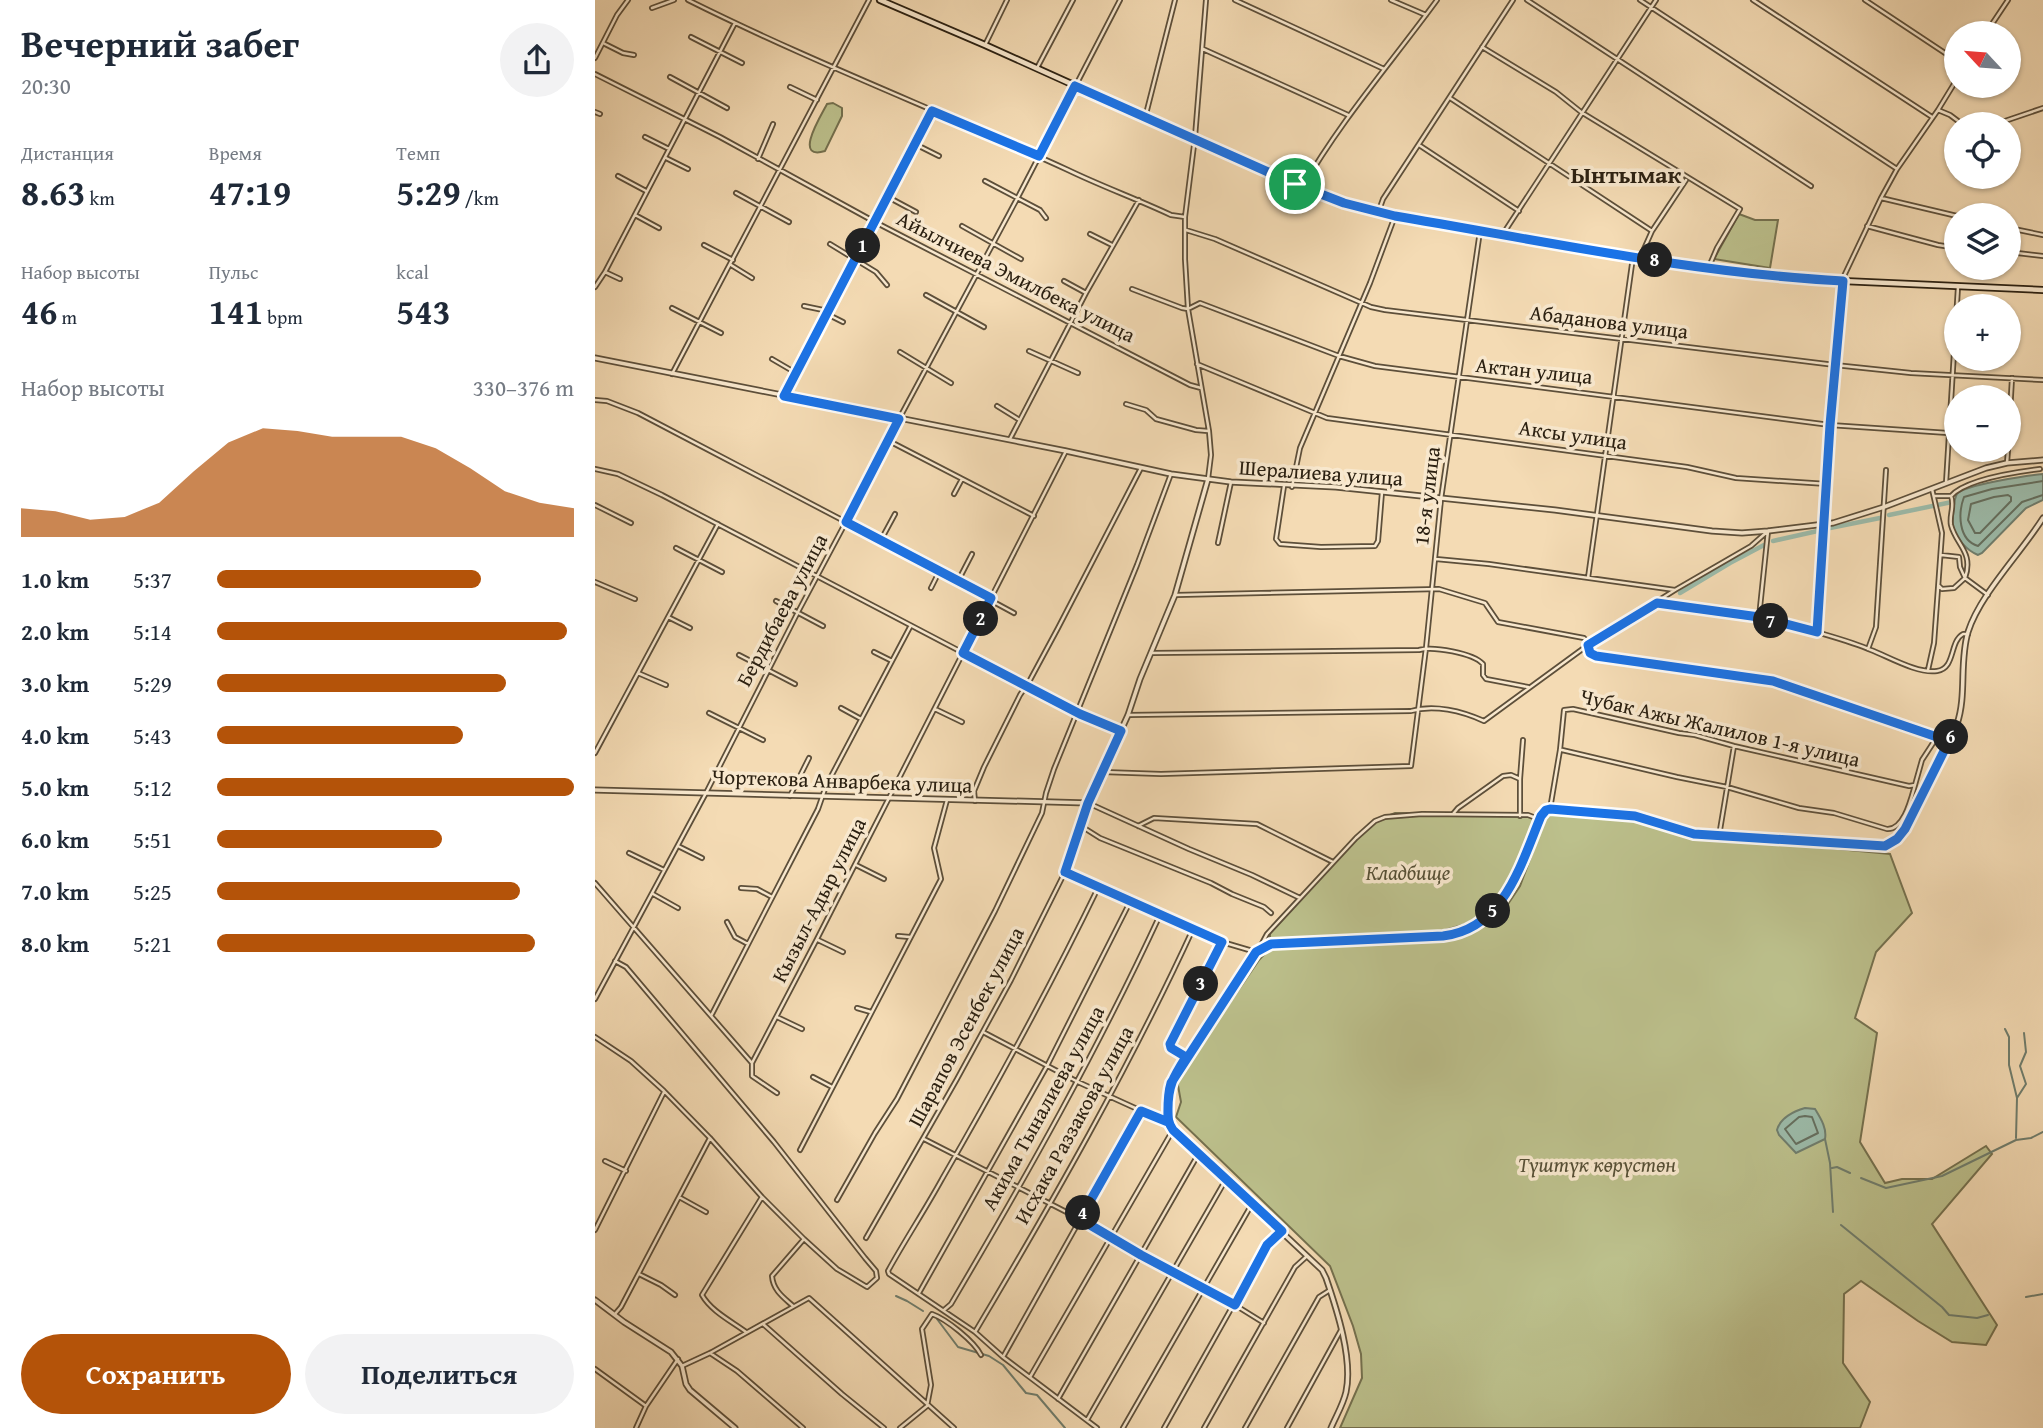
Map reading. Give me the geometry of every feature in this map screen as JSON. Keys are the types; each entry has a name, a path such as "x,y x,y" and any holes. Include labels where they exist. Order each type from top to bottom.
{"main road":[{"path":"880,0 1302,188 1378,212 1708,269 1799,279 2043,290"}],"street":[{"path":"595,58 617,15 628,0"},
{"path":"652,8 674,0"},
{"path":"688,0 1068,171 1171,215 1185,217"},
{"path":"673,374 870,0"},
{"path":"985,45 1007,0"},
{"path":"1037,68 1073,0"},
{"name":"Бердибаева улица","path":"595,999 706,793 798,612 1120,0"},
{"path":"1145,118 1175,0"},
{"path":"1206,0 1195,139 1185,217 1185,258 1188,309 1209,431 1211,455 1208,479 1175,595 1128,715 1088,803 1300,898"},
{"path":"1235,0 1384,69"},
{"path":"1391,0 1426,15"},
{"path":"1302,188 1348,115 1437,0"},
{"path":"1378,212 1383,200 1513,0"},
{"path":"1527,0 1811,186"},
{"path":"1640,0 1896,169"},
{"path":"1503,234 1655,0"},
{"path":"1753,0 1933,117"},
{"path":"1865,0 1944,52"},
{"path":"1994,21 2007,1"},
{"path":"595,287 735,23"},
{"path":"691,37 742,64"},
{"path":"603,43 634,55"},
{"path":"1482,47 1556,92 1581,112 1740,209 1708,269"},
{"path":"1203,49 1348,115"},
{"name":"Айылчиева Эмилбека улица","path":"595,74 720,137 779,171 1071,324 1190,385 1201,388"},
{"path":"670,77 727,108"},
{"path":"790,87 817,100"},
{"path":"1450,98 1652,231"},
{"path":"1817,632 1830,425 1844,276 1896,169 1945,98"},
{"path":"2021,115 2043,108"},
{"path":"1938,110 1944,112"},
{"path":"784,396 932,111"},
{"path":"595,112 600,114"},
{"path":"758,159 773,124"},
{"path":"645,137 669,149"},
{"path":"915,144 939,156"},
{"path":"1419,144 1519,211"},
{"path":"664,158 688,169"},
{"path":"618,176 647,191"},
{"path":"1640,258 1652,231 1687,178"},
{"path":"985,181 1040,210 1046,218"},
{"path":"736,193 789,222"},
{"path":"888,197 916,212"},
{"path":"1881,198 1944,213"},
{"path":"1010,439 1086,293 1139,200"},
{"path":"635,215 659,228"},
{"path":"1292,487 1300,449 1395,216"},
{"path":"962,226 1021,259"},
{"path":"1867,226 1944,246"},
{"name":"Абаданова улица","path":"1186,230 1215,239 1361,303 1385,310 1835,365 1911,373 2043,380"},
{"path":"2021,230 2043,235"},
{"name":"18-я улица","path":"1103,772 1161,774 1411,766 1441,499 1480,231"},
{"path":"1090,234 1112,245"},
{"path":"830,244 857,258 876,272 887,285"},
{"path":"705,245 733,260"},
{"path":"2021,253 2043,256"},
{"path":"1588,579 1633,257"},
{"path":"731,265 752,278"},
{"path":"605,272 621,279"},
{"path":"1064,281 1086,293"},
{"path":"1950,385 1958,287"},
{"name":"Актан улица","path":"1132,289 1188,309 1200,303 1339,356 1375,366 1830,425 1944,433"},
{"path":"926,295 984,327"},
{"path":"804,306 828,312 843,322"},
{"path":"672,308 721,333"},
{"path":"1029,351 1078,373"},
{"path":"900,352 951,383"},
{"name":"Шералиева улица","path":"595,358 1010,439 1171,474 1231,482 1336,488 1555,510 1712,531 1742,533 1825,524 1884,507 1974,472 2007,463 2043,460"},
{"path":"772,359 796,373"},
{"name":"Аксы улица","path":"1197,364 1337,420 1687,467 1736,478 1827,484"},
{"path":"2012,378 2012,385"},
{"path":"595,400 607,401 638,413 1014,613"},
{"path":"1126,404 1146,410 1156,419 1209,431"},
{"path":"997,407 1020,420"},
{"path":"889,441 1034,516"},
{"name":"Кызыл-Адыр улица","path":"752,1063 1066,451"},
{"path":"1945,483 1946,462"},
{"path":"975,801 974,791 984,767 1141,468"},
{"path":"595,469 618,474 1077,713 1121,731"},
{"path":"1951,496 1956,490 1969,484 2040,469"},
{"path":"1868,649 1876,626 1886,470"},
{"path":"837,1200 897,1099 947,1005 1042,813 1054,769 1171,474"},
{"path":"954,494 962,479"},
{"path":"1218,543 1231,482"},
{"path":"1284,486 1276,539 1280,544 1321,547 1375,546 1378,541 1382,492"},
{"path":"1928,670 1934,643 1942,533 1932,489"},
{"path":"1934,496 1951,496"},
{"path":"1939,586 1942,589 1954,589 1965,578 1967,560 1952,527 1951,496"},
{"path":"595,505 631,523"},
{"path":"881,540 895,514"},
{"path":"1065,872 1222,942 1257,951 1271,944 1443,936 1465,930 1490,913 1505,898 1541,816 1550,809 1635,816 1688,833 1869,846 1888,845 1905,829 1957,724 1961,710 1962,670 1974,617 2043,518"},
{"path":"595,753 718,524"},
{"path":"1128,715 1397,711 1424,707 1464,713 1484,721 1588,645 1751,546 1768,531"},
{"path":"1759,617 1768,531"},
{"path":"676,548 722,572"},
{"path":"958,581 972,554"},
{"path":"1941,555 1959,557 1965,578 1988,595"},
{"path":"1436,559 1675,590"},
{"path":"931,588 939,572"},
{"path":"595,582 635,599"},
{"path":"1175,595 1439,589 1485,604 1498,622 1584,638 1590,653 1596,656 1773,681 1937,737"},
{"path":"776,601 823,626"},
{"path":"1657,603 1759,617 1817,632 1928,670 1939,671 1943,668 1949,661 1957,639 1963,634 1968,635"},
{"path":"669,617 690,628"},
{"path":"711,1016 911,626"},
{"path":"1151,653 1426,648 1473,656 1483,664 1483,675 1486,679 1529,687"},
{"path":"874,653 892,661"},
{"path":"740,655 795,684"},
{"path":"638,673 666,685"},
{"path":"841,708 861,719"},
{"path":"935,709 962,722"},
{"name":"Чубак Ажы Жалилов 1-я улица","path":"1550,809 1564,710 1573,709 1695,735 1734,747 1902,785 1915,785"},
{"path":"709,713 764,740"},
{"path":"1560,750 1727,787 1892,830 1904,816 1922,760 1937,737 1954,731"},
{"path":"1520,816 1523,740"},
{"path":"1719,836 1734,747"},
{"path":"790,796 809,758"},
{"path":"1452,815 1503,776 1511,775 1520,779"},
{"name":"Чортекова Анварбека улица","path":"595,790 1088,803"},
{"path":"800,1150 941,879 935,848 947,800"},
{"name":"Шарапов Эсенбек улица","path":"866,1238 983,1032 1065,872 1088,803"},
{"path":"1331,1428 1343,1401 1348,1377 1341,1330 1322,1270 1173,1130 1168,1122 1168,1093 1171,1083 1267,934 1375,821 1385,817 1452,815 1536,818"},
{"path":"1138,826 1154,818 1257,824 1333,862"},
{"path":"1080,825 1100,838 1211,883 1264,907 1271,913"},
{"path":"678,846 702,858"},
{"path":"629,853 665,871"},
{"path":"855,864 884,879"},
{"path":"595,883 752,1063 752,1076 777,1093"},
{"path":"741,888 757,889 772,897"},
{"path":"1097,1428 1003,1357 975,1332 889,1274 888,1270 955,1156 1057,971 1098,888"},
{"path":"653,893 678,908"},
{"path":"919,1293 1047,1066 1130,902"},
{"name":"Акима Тыналиева улица","path":"944,1310 951,1304 1078,1082 1127,988 1160,915"},
{"path":"727,922 735,937 748,944"},
{"name":"Исхака Раззакова улица","path":"975,1332 1110,1097 1193,929"},
{"path":"898,936 910,937"},
{"path":"817,939 843,952"},
{"path":"1186,1057 1171,1048 1170,1044 1222,942"},
{"path":"595,1037 631,1061 664,1091 762,1197 837,1269 867,1287 877,1278 876,1272 773,1142 625,967 615,961"},
{"path":"857,1008 871,1012"},
{"path":"776,1016 802,1029"},
{"path":"983,1032 1078,1082 1168,1122"},
{"path":"813,1077 832,1087"},
{"path":"595,1229 664,1091"},
{"path":"1003,1357 1141,1111"},
{"path":"1030,1377 1173,1130"},
{"path":"614,1315 639,1274 710,1138"},
{"path":"924,1139 1049,1202 1264,1323"},
{"path":"1058,1399 1199,1153"},
{"path":"605,1161 626,1171"},
{"path":"1087,1420 1226,1179"},
{"path":"679,1197 706,1212"},
{"path":"746,1332 713,1308 702,1295 762,1197"},
{"path":"1123,1428 1252,1204"},
{"path":"1164,1428 1267,1245 1282,1231"},
{"path":"793,1306 779,1293 772,1276 804,1239"},
{"path":"1204,1428 1295,1267 1307,1256"},
{"path":"639,1274 675,1294"},
{"path":"1245,1428 1319,1297 1330,1290"},
{"path":"682,1366 810,1298 954,1428"},
{"path":"595,1300 671,1352 682,1366 690,1390 735,1428"},
{"path":"900,1428 927,1406 931,1385 922,1329 936,1305"},
{"path":"932,1314 972,1342 981,1355"},
{"path":"763,1324 884,1428"},
{"path":"1287,1428 1341,1330"},
{"path":"710,1353 737,1371 803,1428"},
{"path":"636,1428 646,1406 678,1359"},
{"path":"595,1369 646,1406"}],"green space":[{"path":"833,103 842,108 842,116 825,151 815,152 810,143 815,126 827,104"},
{"path":"1739,214 1755,220 1778,220 1770,268 1714,259"},
{"name":"Кладбище","path":"1395,813 1525,815 1536,818 1511,885 1496,904 1466,924 1438,932 1401,935 1270,939 1270,933 1372,822"},
{"name":"Түштүк көрүстөн","path":"1547,814 1648,817 1701,836 1890,854 1912,913 1876,952 1855,1018 1877,1033 1860,1142 1885,1183 1902,1179 1932,1179 1986,1146 1992,1154 1932,1224 1997,1325 1986,1345 1952,1342 1861,1281 1844,1294 1843,1363 1870,1402 1860,1428 1340,1428 1362,1378 1361,1354 1330,1266 1176,1117 1181,1102 1177,1080 1259,960 1271,947 1446,939 1477,930 1504,910 1520,886"}],"water":[{"path":"2043,474 2043,500 2026,508 1982,553 1978,555 1963,544 1953,527 1957,494 1983,484"},
{"path":"1805,1108 1815,1109 1824,1127 1825,1139 1796,1153 1777,1130 1788,1116"}],"waterway":[{"path":"1889,515 1952,502"},
{"path":"1830,528 1880,518"},
{"path":"1773,541 1822,530"},
{"path":"1680,593 1764,545"},
{"path":"2005,1029 2009,1037 2009,1065 2017,1098 2016,1138"},
{"path":"2017,1098 2026,1084 2020,1066 2026,1052 2024,1033"},
{"path":"1861,1178 1886,1188 1942,1176 2016,1140 2031,1138 2043,1132"},
{"path":"1825,1139 1830,1163 1833,1212"},
{"path":"1832,1168 1837,1167 1850,1173"},
{"path":"1841,1225 1949,1315 1977,1318 1988,1315"},
{"path":"2026,1297 2043,1294"},
{"path":"896,1296 923,1311"},
{"path":"937,1319 958,1347 989,1356 1003,1365 1026,1393 1037,1395 1065,1428"}],"district":[{"name":"Ынтымак","path":"1626,175"}],"route":[{"path":"1295,184 1075,86 1039,156 932,111 784,396 899,419 846,522 991,598 963,653 1080,714 1121,731 1088,803 1065,872 1222,942 1170,1044 1171,1048 1186,1057 1168,1093 1168,1122 1173,1130 1282,1231 1267,1245 1235,1305 1171,1272 1080,1219 1141,1111 1168,1122 1168,1116 1168,1093 1174,1076 1186,1057 1221,1003 1258,950 1271,944 1443,936 1465,930 1490,913 1505,898 1541,816 1550,809 1635,816 1694,834 1885,846 1897,839 1905,829 1954,731 1937,737 1773,681 1596,656 1588,650 1588,645 1657,603 1759,617 1817,632 1830,425 1843,281 1708,269 1395,216 1344,203 1295,184"}]}
